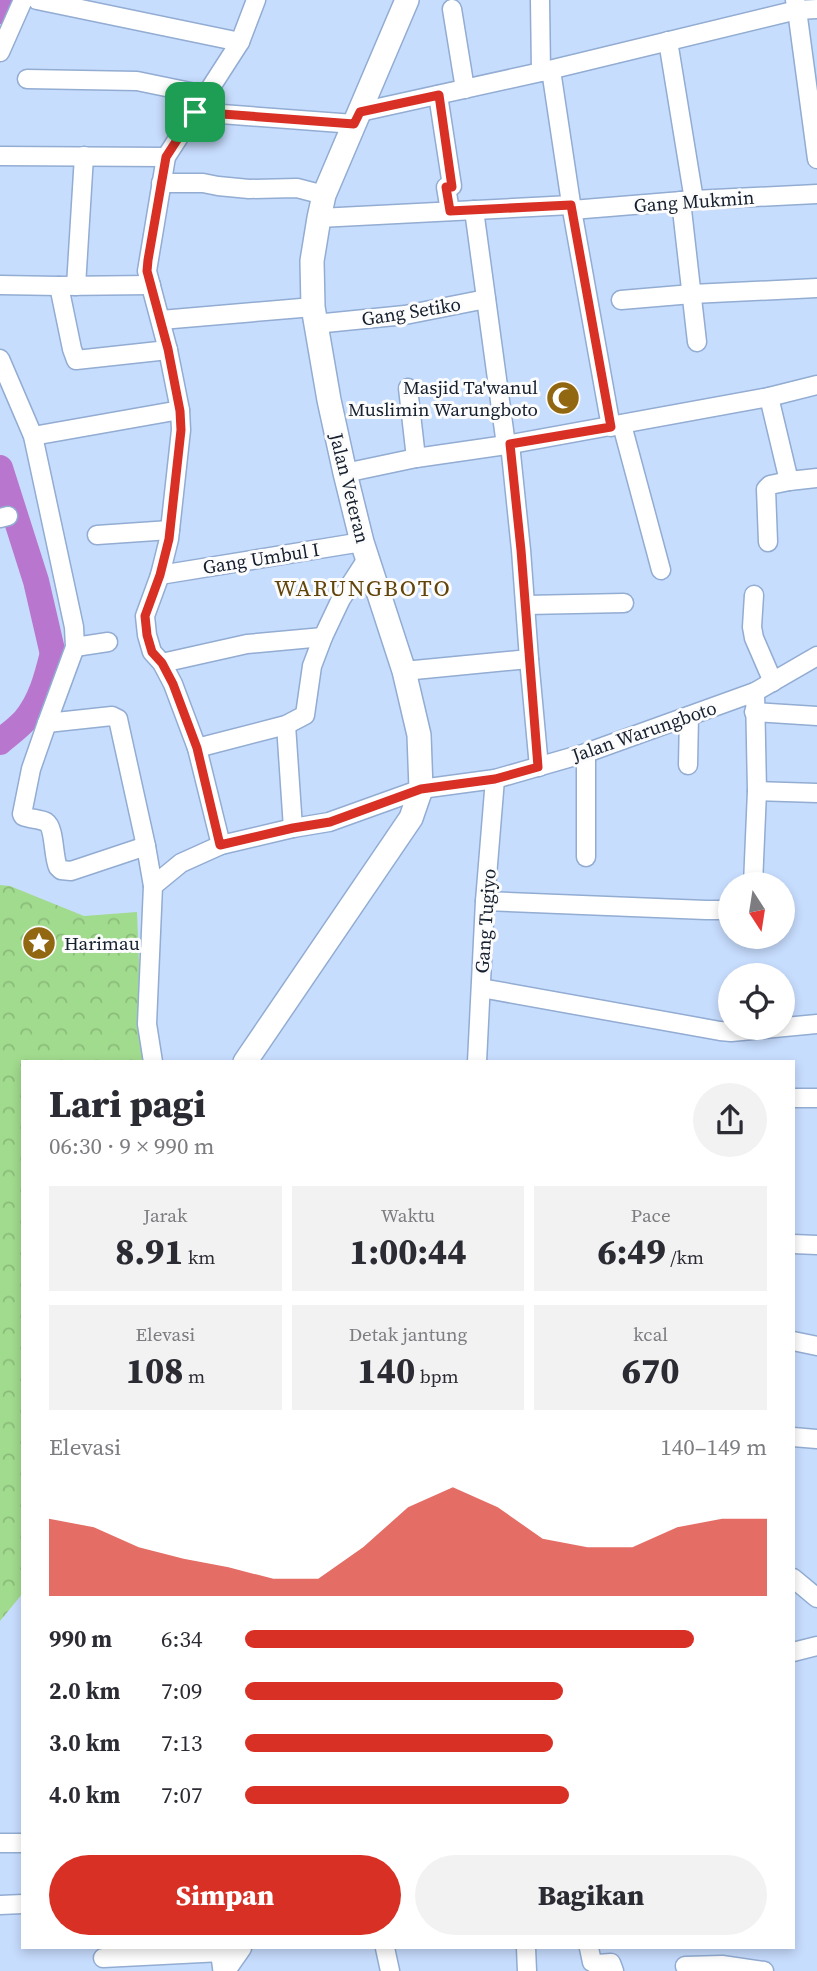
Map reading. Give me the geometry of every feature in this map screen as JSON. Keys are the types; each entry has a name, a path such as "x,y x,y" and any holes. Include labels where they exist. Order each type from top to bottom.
{"main road":[{"name":"Jalan Veteran","path":"246,1060 411,818 421,789 419,736 404,671 364,550 345,473 314,316 312,261 324,195 407,0"}],"street":[{"path":"0,52 23,0"},
{"path":"37,0 240,42"},
{"path":"220,845 197,748 173,684 162,663 152,652 147,635 145,616 160,575 170,530 181,430 168,349 147,271 166,157 240,42 256,0"},
{"path":"540,0 546,71 617,426 661,570"},
{"path":"195,112 357,118 439,95 668,41 796,5 817,9"},
{"path":"796,5 810,43 817,159"},
{"path":"452,9 465,89"},
{"path":"668,41 688,200 697,342"},
{"path":"27,79 137,81 205,95"},
{"path":"439,95 452,187 446,187 450,211"},
{"path":"0,156 166,157"},
{"path":"84,156 68,286 72,349 76,360 168,349"},
{"path":"161,183 183,181 249,189 297,188 324,195"},
{"name":"Gang Mukmin","path":"319,218 817,194"},
{"path":"474,210 486,299"},
{"path":"0,285 151,285"},
{"path":"621,300 692,293 817,288"},
{"name":"Gang Setiko","path":"161,320 405,315 486,299 508,445 526,605 538,767"},
{"path":"0,359 33,436 71,614 75,647 31,769 22,814 29,819 45,822 50,827 58,867 61,870 71,871 146,846"},
{"path":"345,473 416,458 617,426 769,397 817,385"},
{"path":"408,388 416,458"},
{"path":"769,397 789,481"},
{"path":"33,436 180,411"},
{"path":"768,542 766,489 770,485 817,478"},
{"path":"97,535 170,530"},
{"path":"197,748 286,725 305,715 312,666 364,550"},
{"name":"Gang Umbul I","path":"160,575 364,550"},
{"path":"754,595 754,638 773,682"},
{"path":"526,605 624,603"},
{"path":"162,663 247,645 323,637"},
{"path":"75,647 108,642"},
{"name":"Jalan Warungboto","path":"153,886 181,863 220,845 330,822 421,789 495,779 586,754 754,692 817,656"},
{"path":"404,671 528,659"},
{"path":"754,692 757,792 754,872"},
{"path":"754,712 817,716"},
{"path":"47,723 112,716 118,719 153,886 147,1024 153,1060"},
{"path":"688,765 689,716"},
{"path":"286,725 293,828"},
{"path":"586,754 586,857"},
{"name":"Gang Tugiyo","path":"477,1060 485,901 495,779"},
{"path":"757,792 817,793"},
{"path":"485,901 718,910"},
{"path":"481,988 720,1031 817,1024"},
{"path":"795,1098 817,1098"},
{"path":"795,1244 817,1245"},
{"path":"795,1341 817,1346"},
{"path":"795,1437 817,1439"},
{"path":"795,1579 815,1593"},
{"path":"795,1652 817,1646"},
{"path":"0,1843 21,1843"},
{"path":"0,1905 21,1904"},
{"path":"385,1949 390,1971"},
{"path":"526,1949 527,1971"},
{"path":"589,1949 592,1962 611,1963 614,1971"},
{"path":"103,1959 227,1958"},
{"path":"685,1966 722,1965 753,1970"}],"green space":[{"path":"0,885 10,886 84,916 137,912 143,1060 21,1060 21,1595 0,1621"}],"waterway":[{"path":"0,11 7,0"},
{"path":"0,468 36,581 52,650"},
{"path":"0,742 31,713 46,680 53,653"}],"place":[{"name":"Masjid Ta'wanul Muslimin Warungboto","path":"563,398"},
{"name":"Harimau","path":"39,943"}],"district":[{"name":"WARUNGBOTO","path":"363,588"}],"route":[{"path":"439,95 452,187 446,187 450,211 571,205 611,427 510,444 538,767 495,779 421,789 330,822 220,845 197,748 173,684 162,663 152,652 145,616 160,575 169,539 181,430 168,349 147,271 148,260 166,157 195,112 354,124 360,112 439,95"}]}
